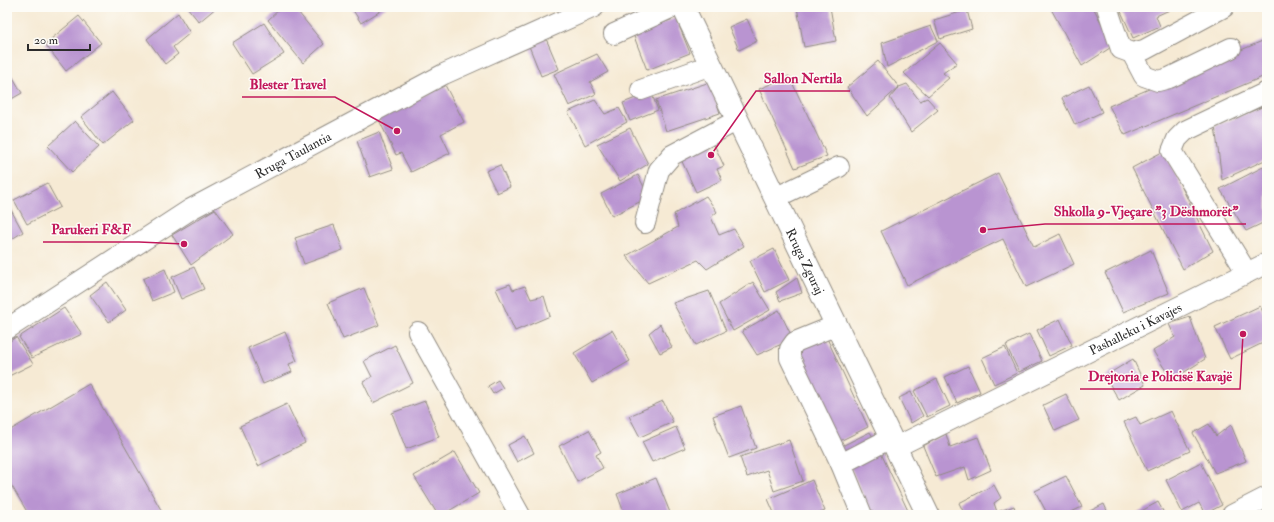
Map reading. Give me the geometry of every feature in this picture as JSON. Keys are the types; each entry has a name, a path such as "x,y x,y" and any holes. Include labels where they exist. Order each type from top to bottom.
{"main road":[{"name":"Rruga Zguraj","path":"683,7 928,515"}],"street":[{"name":"Rruga Taulantia","path":"7,329 198,205 444,74 594,7"},
{"path":"614,34 673,7"},
{"path":"1107,7 1121,49 1132,53 1144,50 1224,7"},
{"path":"1132,53 1144,76 1158,81 1170,78 1231,48"},
{"path":"641,90 711,65"},
{"path":"1247,273 1172,152 1177,139 1185,130 1267,92"},
{"path":"645,223 659,170 672,155 738,120"},
{"path":"775,198 839,167"},
{"name":"Pashalleku i Kavajes","path":"841,464 894,443 1267,263"},
{"path":"837,325 795,342 790,349 790,358 841,464 862,515"},
{"path":"418,332 520,515"},
{"path":"1232,515 1267,497"}],"building":[{"path":"187,7 217,7 199,22"},
{"path":"282,7 294,7 324,44 303,63 268,20"},
{"path":"351,7 387,7 361,23"},
{"path":"797,7 830,7 836,41 804,47"},
{"path":"1050,7 1093,7 1113,46 1082,66"},
{"path":"1119,7 1176,7 1156,16 1160,26 1133,38"},
{"path":"967,10 972,29 940,39 934,20"},
{"path":"178,13 190,33 173,47 178,54 165,64 147,39"},
{"path":"79,16 101,43 66,71 45,44"},
{"path":"676,18 690,53 647,70 633,34"},
{"path":"747,19 757,41 739,50 729,27"},
{"path":"264,23 284,54 252,74 232,43"},
{"path":"931,26 938,41 887,67 882,43"},
{"path":"544,34 559,69 541,76 527,41"},
{"path":"1267,39 1267,75 1125,135 1109,106"},
{"path":"940,43 957,63 943,73 949,78 928,96 904,73"},
{"path":"597,54 608,72 590,82 596,94 569,106 554,74"},
{"path":"878,61 899,87 867,116 847,87"},
{"path":"7,67 22,93 8,101 7,99"},
{"path":"789,76 827,156 795,168 759,89"},
{"path":"710,82 720,113 666,131 656,100"},
{"path":"907,84 920,101 927,98 938,110 911,132 890,98 899,87"},
{"path":"445,85 464,122 441,134 450,153 411,172 401,153 396,155 378,118"},
{"path":"1089,85 1102,112 1075,125 1062,98"},
{"path":"112,92 134,120 103,145 81,117"},
{"path":"651,92 658,110 630,121 623,103"},
{"path":"595,100 605,114 619,108 627,122 585,145 568,112"},
{"path":"1267,105 1267,159 1222,180 1215,126"},
{"path":"75,121 99,147 72,172 48,146"},
{"path":"630,128 648,164 620,181 597,144"},
{"path":"379,132 393,169 370,177 357,141"},
{"path":"712,140 724,166 717,169 722,180 696,192 679,155"},
{"path":"1164,151 1213,251 1183,269 1132,168"},
{"path":"500,165 510,187 497,193 486,171"},
{"path":"1263,167 1267,175 1267,221 1246,231 1220,189"},
{"path":"998,173 1034,247 1060,234 1074,264 1026,287 1003,239 907,285 881,231"},
{"path":"638,175 649,197 612,216 601,194"},
{"path":"47,183 60,207 27,224 14,200"},
{"path":"706,196 717,212 711,217 719,235 734,229 744,246 707,269 698,260 648,283 626,256 678,227 674,214"},
{"path":"10,208 23,232 7,242 7,210"},
{"path":"215,209 233,234 191,265 172,235"},
{"path":"334,225 343,250 304,264 295,238"},
{"path":"774,249 789,280 765,292 750,261"},
{"path":"1151,250 1169,293 1123,312 1105,273"},
{"path":"194,267 204,289 181,299 172,277"},
{"path":"165,269 174,292 152,301 143,279"},
{"path":"797,278 802,293 780,301 776,292"},
{"path":"107,282 126,310 109,322 90,295"},
{"path":"753,282 770,310 733,331 719,304"},
{"path":"510,284 513,290 525,286 531,299 544,296 550,316 515,331 496,289"},
{"path":"364,288 379,325 343,339 328,303"},
{"path":"709,291 726,331 696,345 673,303"},
{"path":"1260,306 1267,320 1267,341 1230,359 1215,327"},
{"path":"64,308 82,334 32,358 19,337"},
{"path":"779,310 793,339 757,355 742,331"},
{"path":"1190,317 1205,359 1172,380 1153,351 1175,337 1169,324"},
{"path":"1060,319 1072,345 1049,356 1037,330"},
{"path":"660,324 672,347 660,353 649,333"},
{"path":"612,330 630,361 592,383 574,353"},
{"path":"285,332 297,361 289,364 292,372 263,384 248,348"},
{"path":"825,334 868,427 836,443 795,349"},
{"path":"1029,334 1042,361 1019,372 1006,345"},
{"path":"16,337 33,364 7,377 7,343"},
{"path":"395,345 413,383 373,403 363,382 372,377 364,361"},
{"path":"1005,347 1017,373 994,384 982,358"},
{"path":"1133,359 1145,385 1119,400 1105,376"},
{"path":"968,366 980,392 957,403 945,377"},
{"path":"937,379 950,406 927,417 914,391"},
{"path":"498,380 503,388 493,394 488,386"},
{"path":"89,384 164,515 29,515 7,478 7,432"},
{"path":"911,392 923,416 911,423 899,398"},
{"path":"1066,394 1079,420 1055,431 1043,405"},
{"path":"425,401 439,437 406,449 392,413"},
{"path":"663,401 673,422 640,437 629,416"},
{"path":"287,404 305,443 258,466 240,426"},
{"path":"741,406 756,448 729,458 713,416"},
{"path":"1171,411 1190,451 1147,471 1124,422 1136,417 1140,425"},
{"path":"1209,424 1216,436 1231,425 1246,461 1215,473 1193,433"},
{"path":"676,427 685,448 652,462 642,442"},
{"path":"589,430 601,452 596,455 603,468 577,482 559,446"},
{"path":"870,432 876,442 845,458 840,447"},
{"path":"946,434 950,447 978,437 991,470 969,480 965,467 936,477 923,446"},
{"path":"525,436 534,453 517,462 508,445"},
{"path":"789,440 803,481 774,491 767,470 747,477 740,457"},
{"path":"879,449 910,515 872,515 849,464"},
{"path":"455,452 479,493 442,515 438,515 414,476"},
{"path":"1201,462 1222,505 1205,514 1199,503 1182,512 1166,480"},
{"path":"1066,476 1082,507 1065,515 1048,515 1035,491"},
{"path":"656,478 671,515 625,515 617,494"},
{"path":"812,480 825,511 815,515 775,515 768,499"},
{"path":"994,485 1001,498 994,503 997,512 1014,506 1017,515 965,515 959,503"},
{"path":"1158,502 1165,515 1134,515"},
{"path":"1104,504 1109,515 1082,515"}],"place":[{"name":"Blester Travel","path":"397,131"},
{"name":"Sallon Nertila","path":"711,155"},
{"name":"Shkolla 9-Vjeçare \"3 Dëshmorët\"","path":"983,230"},
{"name":"Parukeri F&F","path":"184,244"},
{"name":"Drejtoria e Policisë Kavajë","path":"1243,334"}]}
